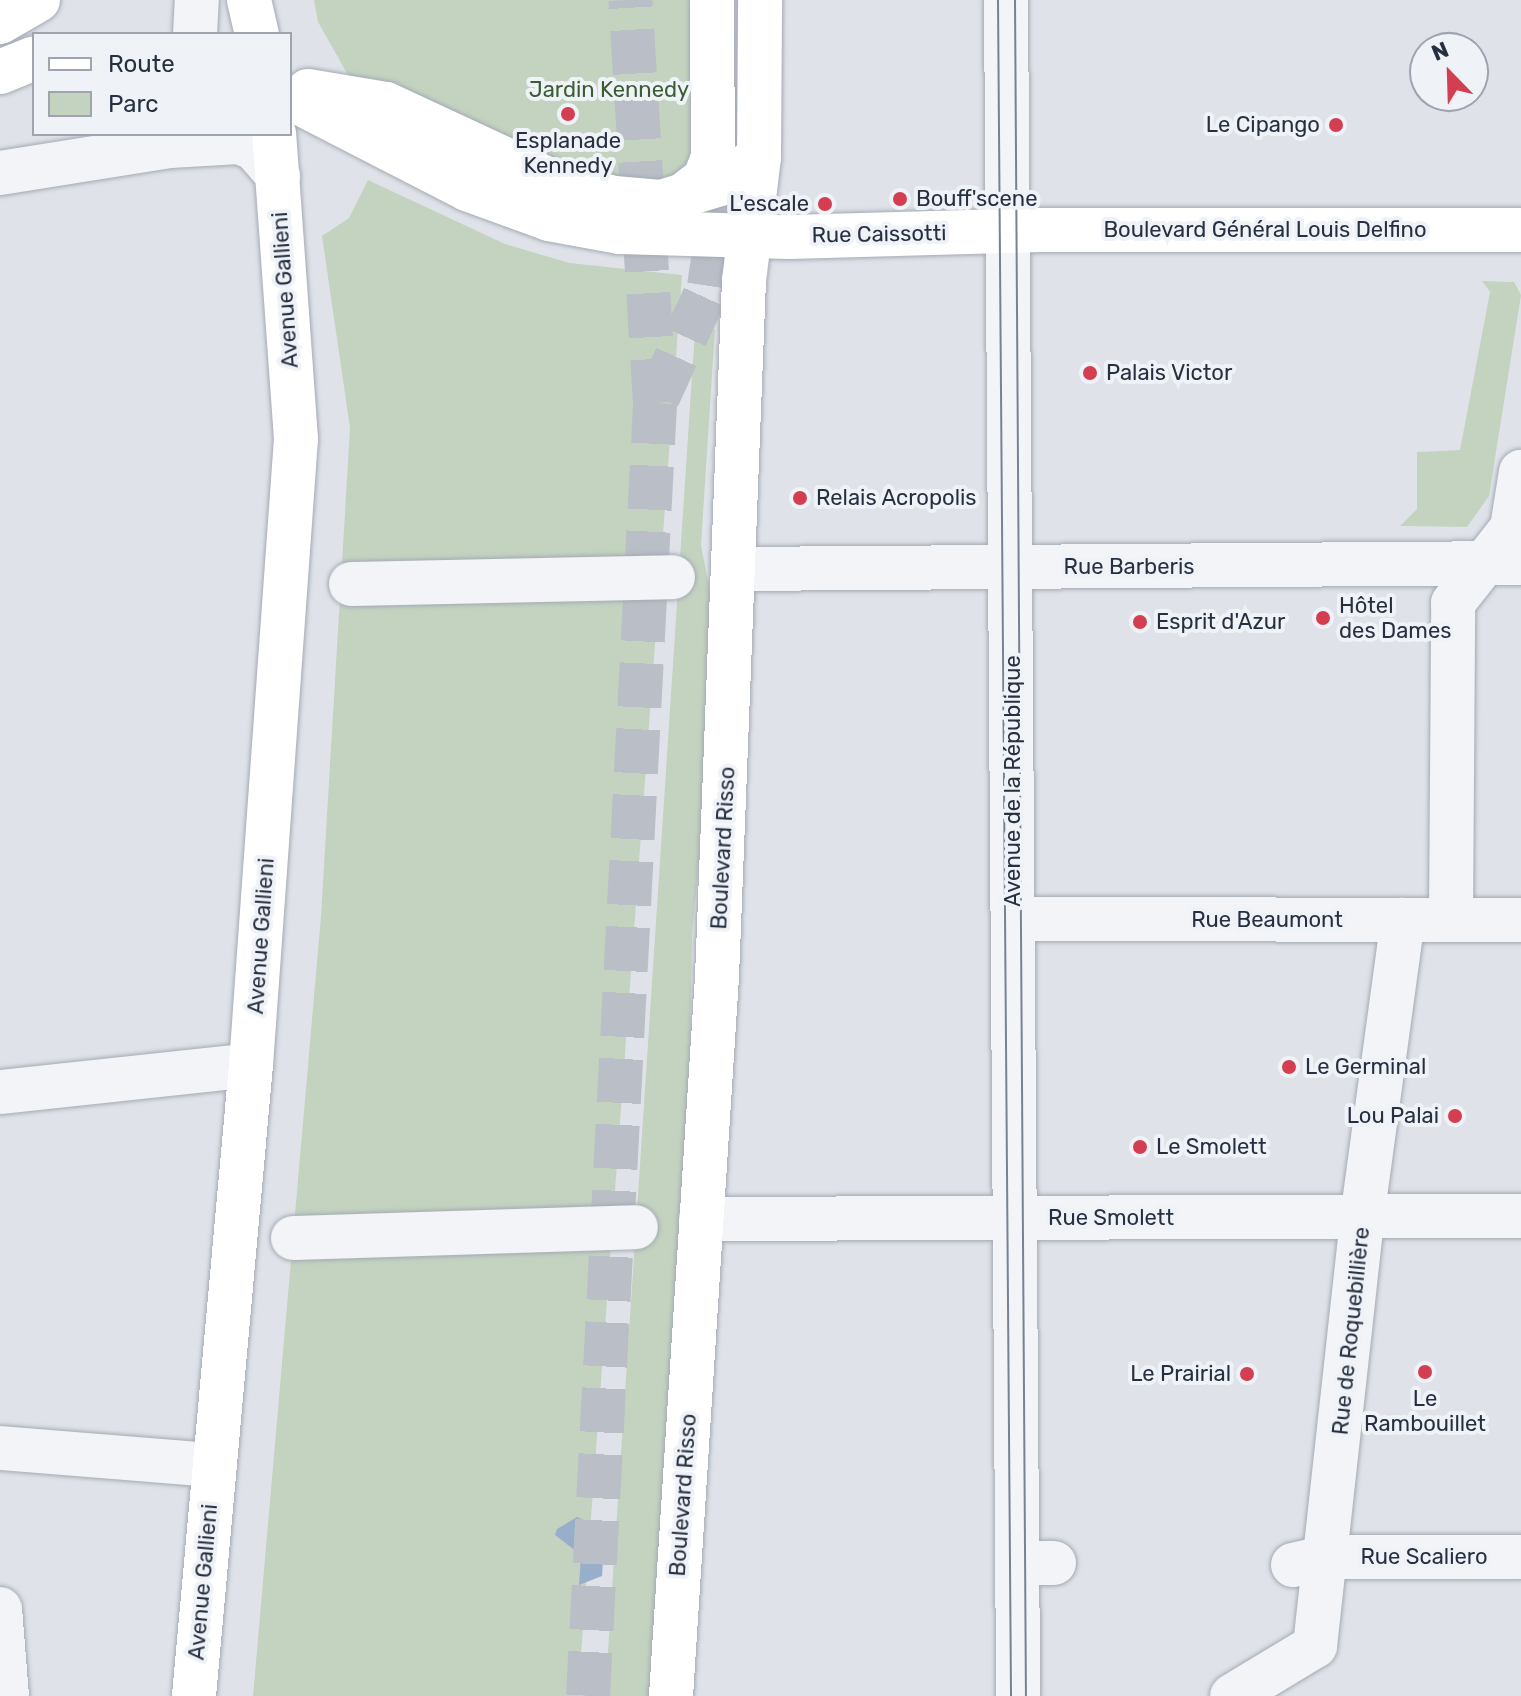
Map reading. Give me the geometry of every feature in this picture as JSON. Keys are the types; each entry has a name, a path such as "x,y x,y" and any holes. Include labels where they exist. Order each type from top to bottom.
{"main road":[{"path":"0,22 38,0"},
{"path":"249,0 257,32"},
{"path":"686,193 705,178 713,157 712,0"},
{"path":"292,89 386,104 485,153 569,186 661,202 720,184 745,148 731,0"},
{"name":"Boulevard Risso","path":"671,1696 737,569 748,236 745,148 760,0"},
{"path":"0,72 32,59"},
{"name":"Rue Caissotti","path":"292,99 467,189 549,219 620,232 748,236 1009,231"},
{"name":"Avenue Gallieni","path":"194,1696 251,1065 296,439 276,155"},
{"name":"Boulevard Général Louis Delfino","path":"1009,231 1521,230"}],"street":[{"path":"195,32 197,0"},
{"name":"Avenue de la République","path":"1006,0 1015,1217 1036,1563 1018,1696"},
{"path":"0,173 177,140 239,142 276,155"},
{"path":"1451,920 1453,603 1501,563 1512,528 1521,472"},
{"name":"Rue Barberis","path":"737,569 1501,563"},
{"path":"351,584 673,577"},
{"name":"Rue Beaumont","path":"1014,919 1521,920"},
{"name":"Rue de Roquebillière","path":"1232,1696 1315,1646 1310,1561 1403,920"},
{"path":"0,1092 251,1065"},
{"name":"Rue Smolett","path":"701,1219 1521,1216"},
{"path":"293,1238 636,1227"},
{"path":"0,1448 213,1465"},
{"name":"Rue Scaliero","path":"1310,1561 1521,1557"},
{"path":"0,1609 9,1695"}],"green space":[{"name":"Jardin Kennedy","path":"314,0 699,0 703,152 680,185 568,173 348,75 318,22"},
{"path":"368,180 505,244 570,263 682,275 578,1696 253,1696 321,916 350,428 322,236 349,218"},
{"path":"1482,281 1514,282 1521,295 1489,496 1467,527 1400,526 1417,509 1417,452 1460,450 1490,292"},
{"path":"715,329 701,545 719,638 692,936 688,1157 658,1696 605,1696 695,330"}],"water":[{"path":"577,1517 605,1528 602,1576 579,1585 581,1555 555,1535 557,1529"}],"tunnel":[{"path":"588,1696 655,403 630,0"},
{"path":"658,397 709,286 730,147"}],"tram line":[{"path":"998,0 1011,1696"},
{"path":"1015,0 1026,1696"}],"place":[{"name":"Esplanade Kennedy","path":"568,114"},
{"name":"Le Cipango","path":"1336,125"},
{"name":"Bouff'scene","path":"900,199"},
{"name":"L'escale","path":"825,204"},
{"name":"Palais Victor","path":"1090,373"},
{"name":"Relais Acropolis","path":"800,498"},
{"name":"Hôtel des Dames","path":"1323,618"},
{"name":"Esprit d'Azur","path":"1140,622"},
{"name":"Le Germinal","path":"1289,1067"},
{"name":"Lou Palai","path":"1455,1116"},
{"name":"Le Smolett","path":"1140,1147"},
{"name":"Le Rambouillet","path":"1425,1372"},
{"name":"Le Prairial","path":"1247,1374"}]}
